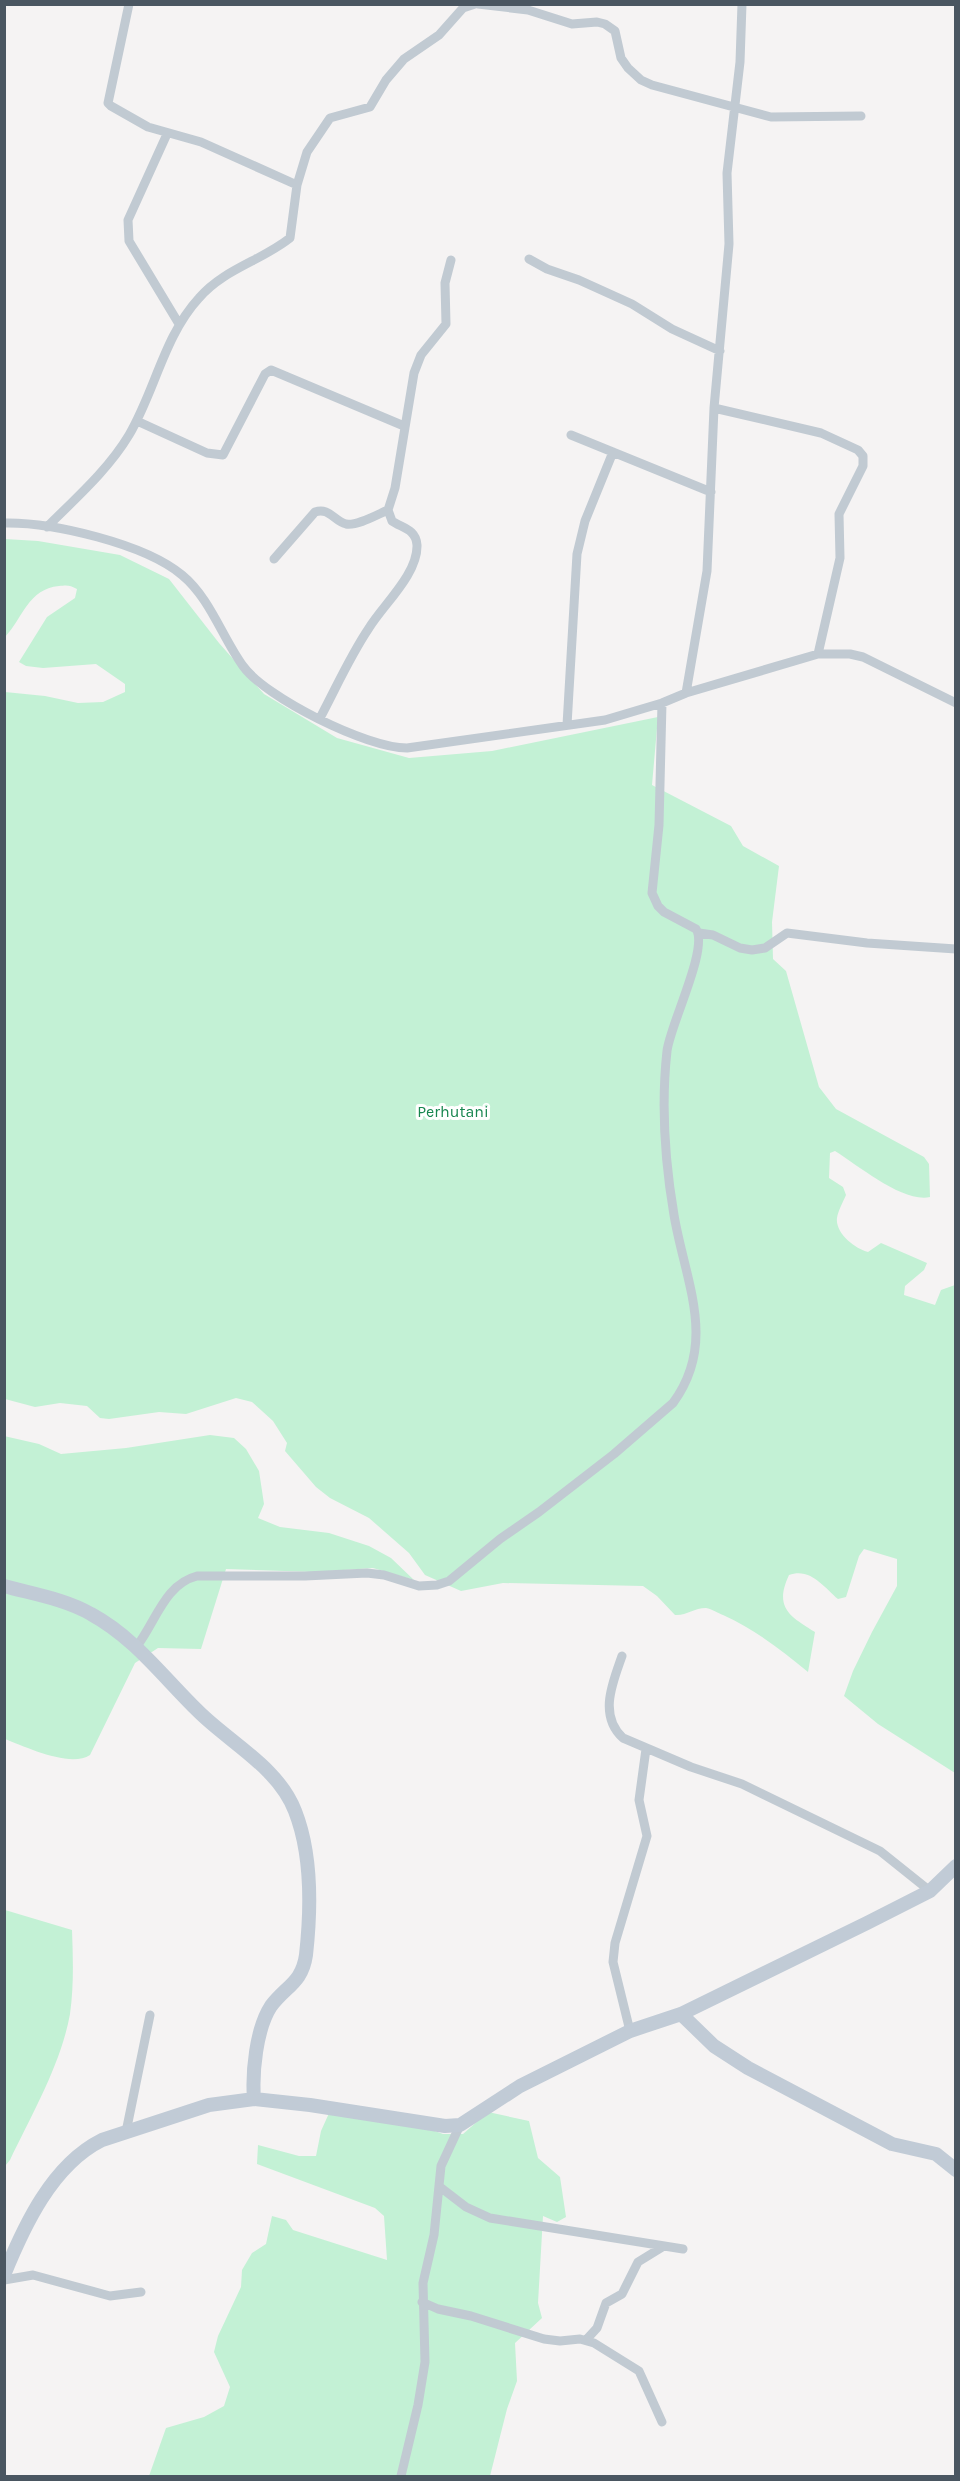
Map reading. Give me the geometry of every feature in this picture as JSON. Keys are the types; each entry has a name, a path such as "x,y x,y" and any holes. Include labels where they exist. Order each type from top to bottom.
{"street":[{"path":"129,4 108,103 130,119 167,134 201,142 297,185"},
{"path":"47,526 113,459 137,421 179,324 200,296 235,268 290,238 297,185 307,152 330,118 370,107 386,80 404,59 439,35 463,8 476,4 528,10 572,24 597,22 605,24 615,32 624,63 641,80 651,85 780,117 861,116"},
{"path":"686,693 707,571 714,408 729,244 727,173 741,55 742,4"},
{"path":"167,134 128,220 127,232 129,241 179,324"},
{"path":"529,259 547,269 579,280 632,304 672,329 720,351"},
{"path":"320,718 368,628 401,587 416,555 417,546 413,534 409,529 392,521 388,510 395,488 404,426 417,363 420,355 446,324 445,283 452,260"},
{"path":"137,421 207,453 224,455 265,374 271,370 404,426"},
{"path":"714,408 821,433 858,450 863,456 863,466 840,514 840,558 818,654"},
{"path":"571,435 711,492"},
{"path":"567,726 577,554 585,521 613,452"},
{"path":"274,559 315,512 324,511 350,524 388,510"},
{"path":"4,523 47,526 112,542 164,562 183,575 198,591 248,672 262,686 351,735 393,748 407,748 605,720 662,703 686,693 818,654 842,653 863,657 956,703"},
{"path":"662,703 659,825 652,893 658,906 664,912 691,924 699,933 713,935 740,948 752,950 765,948 787,933 860,942 956,949"},
{"path":"137,1646 177,1585 185,1578 368,1573 428,1587 449,1581 500,1539 614,1454 673,1403 686,1381 693,1362 698,1333 674,1217 667,1167 665,1072 670,1034 690,982 699,933"},
{"path":"4,1586 89,1612 137,1646 196,1710 271,1774 289,1798 299,1823 305,1852 308,1890 304,1964 296,1983 277,2000 266,2018 254,2070 254,2099"},
{"path":"622,1656 609,1695 610,1712 619,1734 646,1749 742,1784 880,1851 930,1891"},
{"path":"630,2031 613,1962 615,1943 647,1836 639,1800 646,1749"},
{"path":"401,2476 418,2406 424,2362 423,2283 434,2235 441,2166 460,2125 520,2086 630,2031 681,2014 930,1891 956,1866"},
{"path":"681,2014 714,2046 748,2067 892,2144 936,2154 956,2170"},
{"path":"126,2132 150,2015"},
{"path":"141,2292 110,2296 33,2275 4,2277 27,2223 57,2178 89,2146 209,2105 254,2099 310,2104 445,2126 460,2125"},
{"path":"445,2126 451,2141"},
{"path":"440,2187 466,2207 490,2218 683,2249"},
{"path":"586,2340 597,2328 606,2303 622,2294 638,2262 664,2246"},
{"path":"422,2302 438,2309 471,2316 544,2339 586,2340 639,2371 662,2422"}],"green space":[{"name":"Perhutani","path":"5,539 38,541 120,555 169,579 219,643 264,694 337,738 409,758 492,751 658,717 652,785 731,826 743,846 779,866 772,922 773,959 786,971 819,1087 836,1109 924,1157 929,1164 930,1197 919,1197 881,1182 835,1151 830,1153 829,1178 843,1187 846,1195 837,1218 839,1229 852,1244 868,1252 881,1243 927,1263 924,1270 905,1286 904,1295 935,1305 941,1290 955,1285 955,1773 878,1724 844,1696 853,1671 897,1586 897,1559 864,1549 859,1556 846,1597 838,1599 810,1576 797,1573 789,1575 783,1595 787,1610 798,1621 815,1632 808,1672 768,1641 735,1621 706,1608 675,1615 657,1596 643,1586 503,1583 461,1591 425,1575 409,1553 369,1518 330,1498 316,1487 285,1451 287,1443 273,1421 252,1402 236,1398 186,1414 159,1412 109,1419 100,1418 87,1406 60,1403 35,1407 5,1399 5,692 45,696 78,703 103,702 125,692 125,684 96,664 43,668 26,666 19,662 47,617 75,598 77,589 62,586 49,588 40,593 33,598 5,637"},
{"path":"210,1435 234,1438 246,1449 259,1471 264,1504 258,1518 280,1527 329,1533 369,1546 391,1558 414,1580 373,1568 315,1572 226,1569 201,1649 158,1648 135,1663 90,1755 71,1759 60,1758 5,1739 4,1436 39,1444 61,1454 126,1448"},
{"path":"5,1910 72,1930 73,1972 70,2014 60,2051 36,2107 5,2166"},
{"path":"330,2111 415,2124 443,2134 463,2134 488,2112 529,2121 538,2158 560,2177 566,2217 557,2222 543,2216 538,2303 542,2318 515,2343 517,2381 507,2409 490,2476 149,2476 166,2428 204,2417 224,2406 230,2387 214,2352 218,2336 241,2287 242,2270 252,2253 266,2244 272,2216 286,2220 293,2230 387,2260 384,2216 375,2208 257,2164 258,2145 299,2156 316,2156 321,2131"}]}
